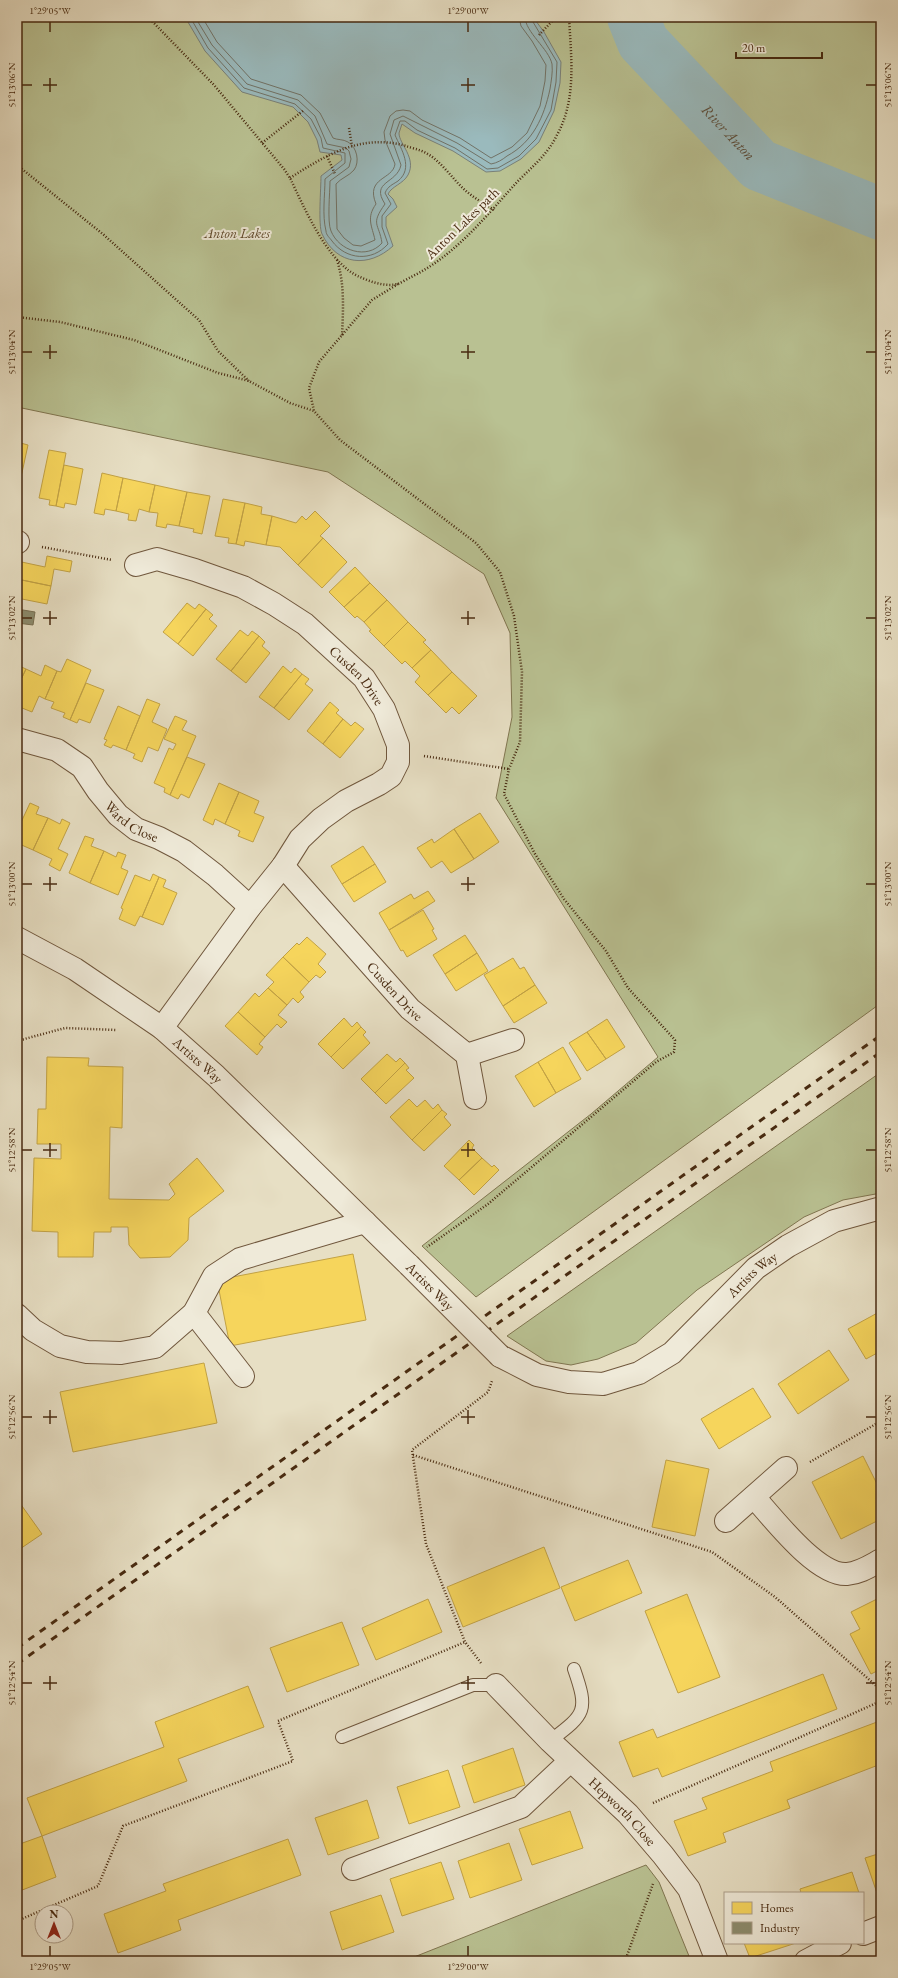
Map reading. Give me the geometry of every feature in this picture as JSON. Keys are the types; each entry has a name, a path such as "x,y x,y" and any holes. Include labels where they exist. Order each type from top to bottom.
{"street":[{"name":"Cusden Drive","path":"136,565 157,559 195,570 243,587 274,604 305,624 364,678 384,709 398,744 398,762 391,776 346,801 321,819 300,839 283,866 250,907 162,1028"},
{"name":"Ward Close","path":"17,739 57,750 82,767 98,791 118,814 136,829 160,838 184,851 215,875 250,907"},
{"name":"Cusden Drive","path":"283,866 410,1009 467,1055"},
{"name":"Artists Way","path":"17,938 75,969 162,1028 216,1076 500,1356 537,1375 569,1382 603,1384 639,1373 672,1353 756,1268 788,1246 834,1221 881,1208"},
{"path":"475,1098 467,1055 512,1040"},
{"path":"28,1318 60,1346 87,1352 121,1353 155,1347 194,1313 214,1276 240,1259 365,1222"},
{"path":"194,1313 243,1376"},
{"path":"726,1521 786,1468"},
{"path":"754,1497 808,1555 828,1569 845,1574 859,1572 881,1560"},
{"name":"Hepworth Close","path":"496,1685 550,1741 628,1814 663,1855 689,1889 717,1961"},
{"path":"353,1869 521,1806 570,1760"},
{"path":"864,1934 881,1927"},
{"path":"806,1961 838,1944"}],"lane":[{"path":"550,1741 575,1722 581,1711 583,1695 574,1670"},
{"path":"342,1737 472,1685 496,1685"}],"path":[{"name":"Anton Lakes path","path":"148,17 214,85 290,178 319,236 337,260 358,277 383,285 398,284 426,270 448,255 494,210 519,181 540,161 557,135 567,109 572,78 569,17"},
{"path":"539,35 556,17"},
{"path":"262,143 304,110"},
{"path":"349,128 352,146"},
{"path":"290,178 327,156 352,146 374,142 390,142 424,152 448,171 466,192 494,210"},
{"path":"327,156 335,174"},
{"path":"17,165 104,235 199,320 218,351 250,381 290,403 314,410"},
{"path":"337,260 342,275 342,337"},
{"path":"398,284 372,300 342,337 319,362 309,388 314,410 340,440 476,543 500,572 514,616 522,672 520,742 509,769 504,794 535,854 564,899 606,951 628,988 675,1040 674,1052 656,1062 488,1204 407,1264"},
{"path":"17,317 60,322 100,330 134,340 218,373 250,381"},
{"path":"18,542 136,565"},
{"path":"398,752 509,769"},
{"path":"17,1041 65,1028 119,1030"},
{"path":"496,1685 465,1642 426,1544 412,1450 488,1392 500,1356"},
{"path":"786,1468 806,1464 881,1421"},
{"path":"413,1455 712,1552 775,1597 881,1690"},
{"path":"17,1921 98,1886 123,1826 293,1760 278,1721 465,1642"},
{"path":"628,1814 881,1701"},
{"path":"625,1961 663,1855"}],"green space":[{"name":"Anton Lakes","path":"17,17 881,17 881,1003 476,1297 422,1246 591,1114 658,1057 496,798 512,717 510,633 484,574 328,472 17,407"},
{"path":"881,1072 881,1193 843,1200 804,1217 697,1290 636,1343 598,1359 571,1365 546,1361 507,1336"},
{"path":"646,1865 659,1882 691,1961 404,1961"}],"water":[{"path":"185,17 533,17 544,32 561,62 560,83 554,111 539,142 521,159 500,171 486,172 453,151 415,133 402,124 399,133 409,157 410,169 406,178 388,194 393,199 397,207 386,217 386,226 393,246 374,258 354,260 345,258 328,245 322,234 320,215 321,176 342,160 341,155 320,152 317,140 308,122 293,107 242,92 205,51"}],"building: Homes":[{"path":"17,442 28,445 18,491 17,490"},
{"path":"49,450 66,453 56,506 49,505 50,500 39,498"},
{"path":"64,465 83,469 76,505 65,503 64,508 56,506"},
{"path":"102,473 123,478 116,511 105,509 104,515 94,513"},
{"path":"123,478 155,485 149,512 139,509 136,521 128,520 129,514 116,511"},
{"path":"155,485 187,492 179,526 167,524 166,528 156,526 158,513 149,512"},
{"path":"187,492 210,496 202,534 193,532 194,529 179,526"},
{"path":"223,499 245,503 236,544 228,543 229,538 215,536"},
{"path":"245,503 262,507 261,514 272,516 266,545 245,541 244,546 236,544"},
{"path":"315,511 330,526 320,536 323,538 298,565 280,547 266,545 272,516 296,523 302,516 306,520"},
{"path":"323,538 347,562 322,588 298,565"},
{"path":"47,556 72,561 70,572 54,569 51,586 17,579 17,561 45,567"},
{"path":"355,567 370,583 344,607 329,592"},
{"path":"17,579 51,586 47,604 17,598"},
{"path":"370,583 387,600 364,622 357,616 355,618 344,607"},
{"path":"387,600 408,622 384,646 369,631 371,630 364,622"},
{"path":"187,603 195,609 199,604 206,609 178,644 163,632"},
{"path":"206,609 213,615 209,619 217,626 193,656 178,644"},
{"path":"408,622 426,640 423,642 431,650 412,668 405,661 402,664 384,646"},
{"path":"240,630 248,636 252,631 259,636 231,671 216,659"},
{"path":"259,636 265,642 262,646 270,653 246,683 231,671"},
{"path":"431,650 452,672 428,695 415,682 420,676 412,668"},
{"path":"67,659 91,670 70,720 63,717 65,713 51,708 54,702 45,699 57,671 61,672"},
{"path":"17,665 26,669 17,688"},
{"path":"45,665 57,671 45,699 39,696 32,712 17,706 17,688 26,669 41,676"},
{"path":"283,666 291,673 295,668 302,674 274,708 259,697"},
{"path":"452,672 477,696 459,714 452,707 446,713 428,695"},
{"path":"302,674 309,679 305,684 313,690 289,720 274,708"},
{"path":"86,683 104,690 90,723 79,719 77,723 70,720"},
{"path":"147,699 160,704 152,722 167,729 158,751 148,747 142,762 133,758 135,754 126,750"},
{"path":"330,702 339,710 336,713 343,719 323,744 307,731"},
{"path":"118,706 140,716 126,750 113,745 111,748 104,745 107,740 104,739"},
{"path":"175,716 187,721 182,730 196,736 170,795 164,792 165,788 154,783 169,748 173,750 176,744 164,739"},
{"path":"343,719 351,726 355,722 364,729 340,758 323,744"},
{"path":"187,757 205,764 189,798 181,794 178,799 170,795"},
{"path":"219,783 239,792 225,824 215,819 213,825 203,820"},
{"path":"239,792 259,801 254,813 264,817 253,842 238,836 240,831 225,824"},
{"path":"30,803 39,807 36,814 48,818 33,850 17,843 17,831"},
{"path":"480,813 499,842 474,859 454,829"},
{"path":"48,818 60,824 62,819 70,823 58,849 68,854 60,871 49,865 52,859 33,850"},
{"path":"454,829 474,859 451,873 442,861 431,868 417,848 432,839 434,843"},
{"path":"85,836 94,839 91,846 104,851 90,883 69,873"},
{"path":"363,846 375,864 342,884 331,866"},
{"path":"104,851 116,857 118,852 126,855 121,868 128,871 118,895 90,883"},
{"path":"375,864 386,882 354,902 342,884"},
{"path":"153,874 159,877 142,917 140,916 135,926 119,919 123,909 121,908 135,875 150,881"},
{"path":"159,877 166,880 163,887 177,893 163,925 142,917"},
{"path":"428,891 435,901 389,930 379,913 411,894 414,899"},
{"path":"423,910 434,929 432,930 437,939 407,957 403,950 401,951 389,930"},
{"path":"465,935 477,953 445,974 433,955"},
{"path":"307,937 326,954 318,964 326,972 320,978 316,975 309,982 283,957 297,943 299,945"},
{"path":"477,953 488,971 456,991 445,974"},
{"path":"283,957 309,982 300,992 304,997 298,1003 293,998 287,1005 268,988 274,982 266,975"},
{"path":"513,958 520,969 524,967 535,985 503,1006 484,975"},
{"path":"535,985 547,1003 514,1023 503,1006"},
{"path":"268,988 287,1005 278,1015 287,1022 281,1028 277,1024 265,1037 238,1012 255,993 259,997"},
{"path":"238,1012 265,1037 259,1044 263,1047 257,1055 225,1026"},
{"path":"344,1018 352,1027 357,1022 361,1027 331,1057 318,1044"},
{"path":"607,1019 625,1047 606,1059 587,1032"},
{"path":"361,1027 366,1032 363,1035 370,1043 343,1069 331,1057"},
{"path":"587,1032 606,1059 587,1071 569,1043"},
{"path":"563,1047 581,1079 556,1093 538,1062"},
{"path":"387,1054 396,1062 400,1058 405,1063 375,1093 361,1079"},
{"path":"47,1057 89,1058 88,1066 123,1067 122,1128 110,1127 109,1199 169,1200 175,1194 169,1184 197,1158 224,1191 189,1218 188,1240 170,1257 140,1258 129,1245 128,1227 111,1227 111,1232 94,1232 93,1257 58,1257 58,1232 32,1231 34,1158 61,1159 61,1144 37,1144 38,1109 46,1109"},
{"path":"538,1062 556,1093 534,1107 515,1076"},
{"path":"405,1063 409,1068 406,1070 414,1078 386,1104 375,1093"},
{"path":"409,1099 417,1107 425,1100 433,1109 438,1104 442,1110 412,1140 390,1117"},
{"path":"442,1110 447,1114 444,1117 451,1125 424,1151 412,1140"},
{"path":"469,1140 474,1145 472,1148 482,1158 459,1180 444,1166"},
{"path":"482,1158 492,1167 494,1165 499,1170 474,1195 459,1180"},
{"path":"353,1254 366,1320 230,1346 217,1280"},
{"path":"881,1311 881,1351 866,1359 848,1329"},
{"path":"829,1350 849,1380 798,1414 778,1384"},
{"path":"204,1363 217,1423 73,1452 60,1392"},
{"path":"753,1388 771,1417 719,1449 701,1419"},
{"path":"863,1456 881,1492 881,1519 841,1539 812,1482"},
{"path":"666,1460 709,1469 695,1536 652,1527"},
{"path":"17,1499 42,1534 17,1551"},
{"path":"544,1547 560,1588 463,1627 447,1587"},
{"path":"628,1560 642,1593 575,1621 561,1587"},
{"path":"687,1594 720,1677 678,1693 645,1611"},
{"path":"881,1597 881,1669 871,1674 850,1634 860,1629 851,1612"},
{"path":"428,1599 442,1632 376,1660 362,1628"},
{"path":"342,1622 359,1665 287,1692 270,1648"},
{"path":"823,1674 837,1709 662,1777 658,1768 633,1777 619,1742 653,1729 657,1738"},
{"path":"248,1686 264,1727 178,1759 187,1781 42,1836 27,1798 164,1747 155,1722"},
{"path":"877,1722 881,1732 881,1764 787,1800 790,1808 723,1833 726,1842 688,1856 674,1821 707,1809 702,1798 773,1771 770,1762"},
{"path":"513,1748 525,1785 474,1803 462,1766"},
{"path":"448,1770 460,1807 409,1824 397,1787"},
{"path":"367,1800 379,1838 328,1855 315,1818"},
{"path":"570,1811 583,1848 532,1865 519,1829"},
{"path":"42,1836 56,1877 17,1892 17,1845"},
{"path":"288,1839 301,1875 178,1920 181,1930 118,1953 104,1914 166,1891 163,1884"},
{"path":"509,1843 522,1880 470,1898 458,1861"},
{"path":"881,1853 881,1895 878,1896 865,1858"},
{"path":"441,1862 454,1899 402,1916 390,1879"},
{"path":"852,1872 859,1892 801,1892 800,1889"},
{"path":"381,1895 394,1932 342,1950 330,1912"},
{"path":"744,1944 793,1944 750,1958"}],"building: Industry":[{"path":"17,609 35,612 33,625 17,623"}],"waterway":[{"name":"River Anton","path":"633,17 643,42 759,165 881,214"}],"railway":[{"path":"17,1648 881,1035"},
{"path":"17,1664 881,1052"}]}
